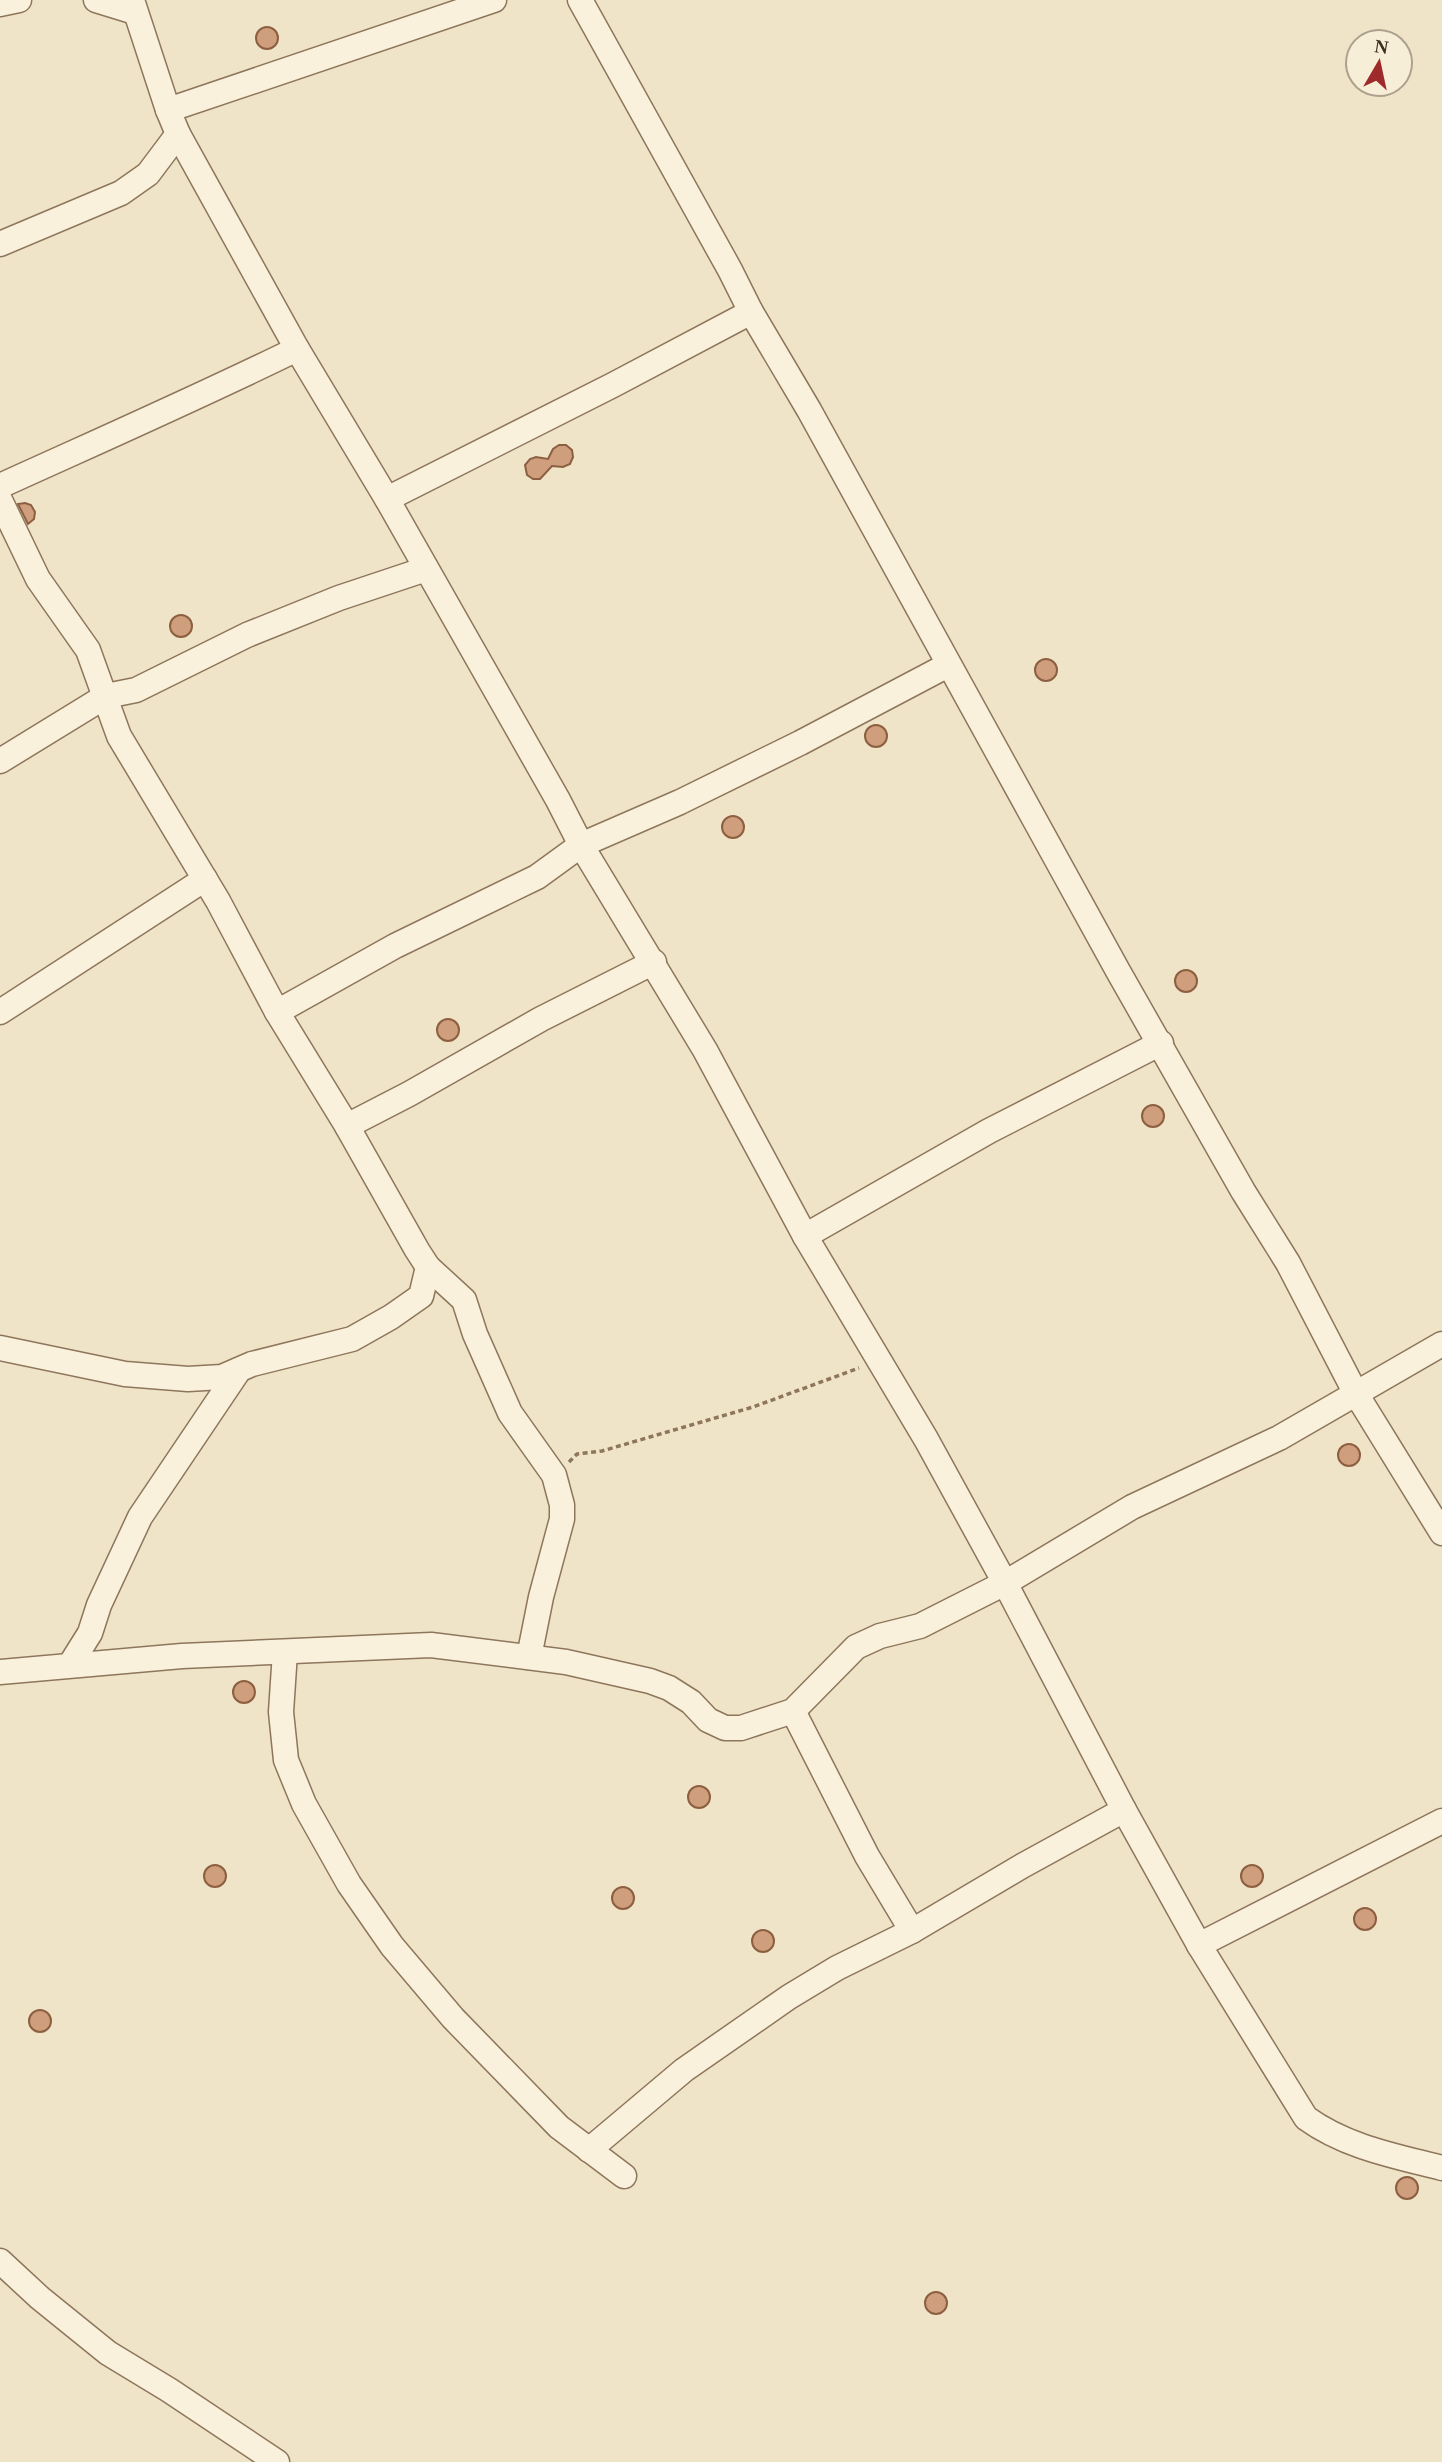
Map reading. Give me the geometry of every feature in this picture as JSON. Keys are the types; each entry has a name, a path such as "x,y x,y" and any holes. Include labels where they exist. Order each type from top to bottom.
{"street":[{"path":"0,4 19,0"},
{"path":"96,0 134,6 178,134 297,349 387,499 581,845 705,1050 805,1236 880,1360 1005,1583 1124,1810 1199,1945 1306,2118 1326,2132 1348,2141 1442,2168"},
{"path":"168,110 494,0"},
{"path":"580,0 1118,971 1287,1263 1355,1392 1442,1533"},
{"path":"0,244 121,193 148,174 178,134"},
{"path":"387,499 751,312"},
{"path":"0,486 198,398 297,349"},
{"path":"0,500 38,579 88,650 119,736 205,879 277,1012 347,1126 428,1268 464,1300 475,1334 510,1413 554,1475 562,1505 562,1519 541,1597 529,1657"},
{"path":"0,761 106,696 136,690 247,635 339,598 426,569"},
{"path":"277,1012 395,946 537,877 581,845 680,802 948,665"},
{"path":"0,1012 205,879"},
{"path":"347,1126 410,1094 541,1019 654,962"},
{"path":"805,1236 989,1131 1161,1043"},
{"path":"0,1348 125,1374 188,1379 222,1377 252,1364 352,1339 421,1296 428,1268"},
{"path":"0,1672 182,1656 431,1645 529,1657 604,1670 669,1688 691,1702 708,1720 724,1728 741,1728 793,1711 856,1647 880,1636 920,1626 1005,1583 1132,1507 1279,1438 1442,1344"},
{"path":"70,1665 90,1633 99,1605 140,1517 239,1370"},
{"path":"285,1651 281,1712 286,1760 304,1804 349,1884 392,1946 453,2018 559,2127 624,2176"},
{"path":"793,1711 867,1856 912,1931"},
{"path":"589,2150 684,2070 789,1997 836,1968 912,1931 1124,1810"},
{"path":"1199,1945 1442,1821"},
{"path":"0,2260 40,2298 108,2353 277,2462"}],"path":[{"path":"554,1475 577,1454 602,1451 753,1407 880,1360"}],"building":[{"path":"267,27 275,30 278,38 275,46 267,49 259,46 256,38 259,30"},
{"path":"566,445 572,450 570,464 563,467 552,466 540,479 527,475 525,465 530,459 548,459 553,449"},
{"path":"18,504 31,505 35,512 34,519 28,524"},
{"path":"181,615 189,618 192,626 189,634 181,637 173,634 170,626 173,618"},
{"path":"1046,659 1054,662 1057,670 1054,678 1046,681 1038,678 1035,670 1038,662"},
{"path":"876,725 884,728 887,736 884,744 876,747 868,744 865,736 868,728"},
{"path":"733,816 741,819 744,827 741,835 733,838 725,835 722,827 725,819"},
{"path":"1186,970 1194,973 1197,981 1194,989 1186,992 1178,989 1175,981 1178,973"},
{"path":"448,1019 456,1022 459,1030 456,1038 448,1041 440,1038 437,1030 440,1022"},
{"path":"1153,1105 1161,1108 1164,1116 1161,1124 1153,1127 1145,1124 1142,1116 1145,1108"},
{"path":"1349,1444 1357,1447 1360,1455 1357,1463 1349,1466 1341,1463 1338,1455 1341,1447"},
{"path":"244,1681 252,1684 255,1692 252,1700 244,1703 236,1700 233,1692 236,1684"},
{"path":"699,1786 707,1789 710,1797 707,1805 699,1808 691,1805 688,1797 691,1789"},
{"path":"215,1865 223,1868 226,1876 223,1884 215,1887 207,1884 204,1876 207,1868"},
{"path":"1252,1865 1260,1868 1263,1876 1260,1884 1252,1887 1244,1884 1241,1876 1244,1868"},
{"path":"623,1887 631,1890 634,1898 631,1906 623,1909 615,1906 612,1898 615,1890"},
{"path":"1365,1908 1373,1911 1376,1919 1373,1927 1365,1930 1357,1927 1354,1919 1357,1911"},
{"path":"763,1930 771,1933 774,1941 771,1949 763,1952 755,1949 752,1941 755,1933"},
{"path":"40,2010 48,2013 51,2021 48,2029 40,2032 32,2029 29,2021 32,2013"},
{"path":"1407,2177 1415,2180 1418,2188 1415,2196 1407,2199 1399,2196 1396,2188 1399,2180"},
{"path":"936,2292 944,2295 947,2303 944,2311 936,2314 928,2311 925,2303 928,2295"}]}
